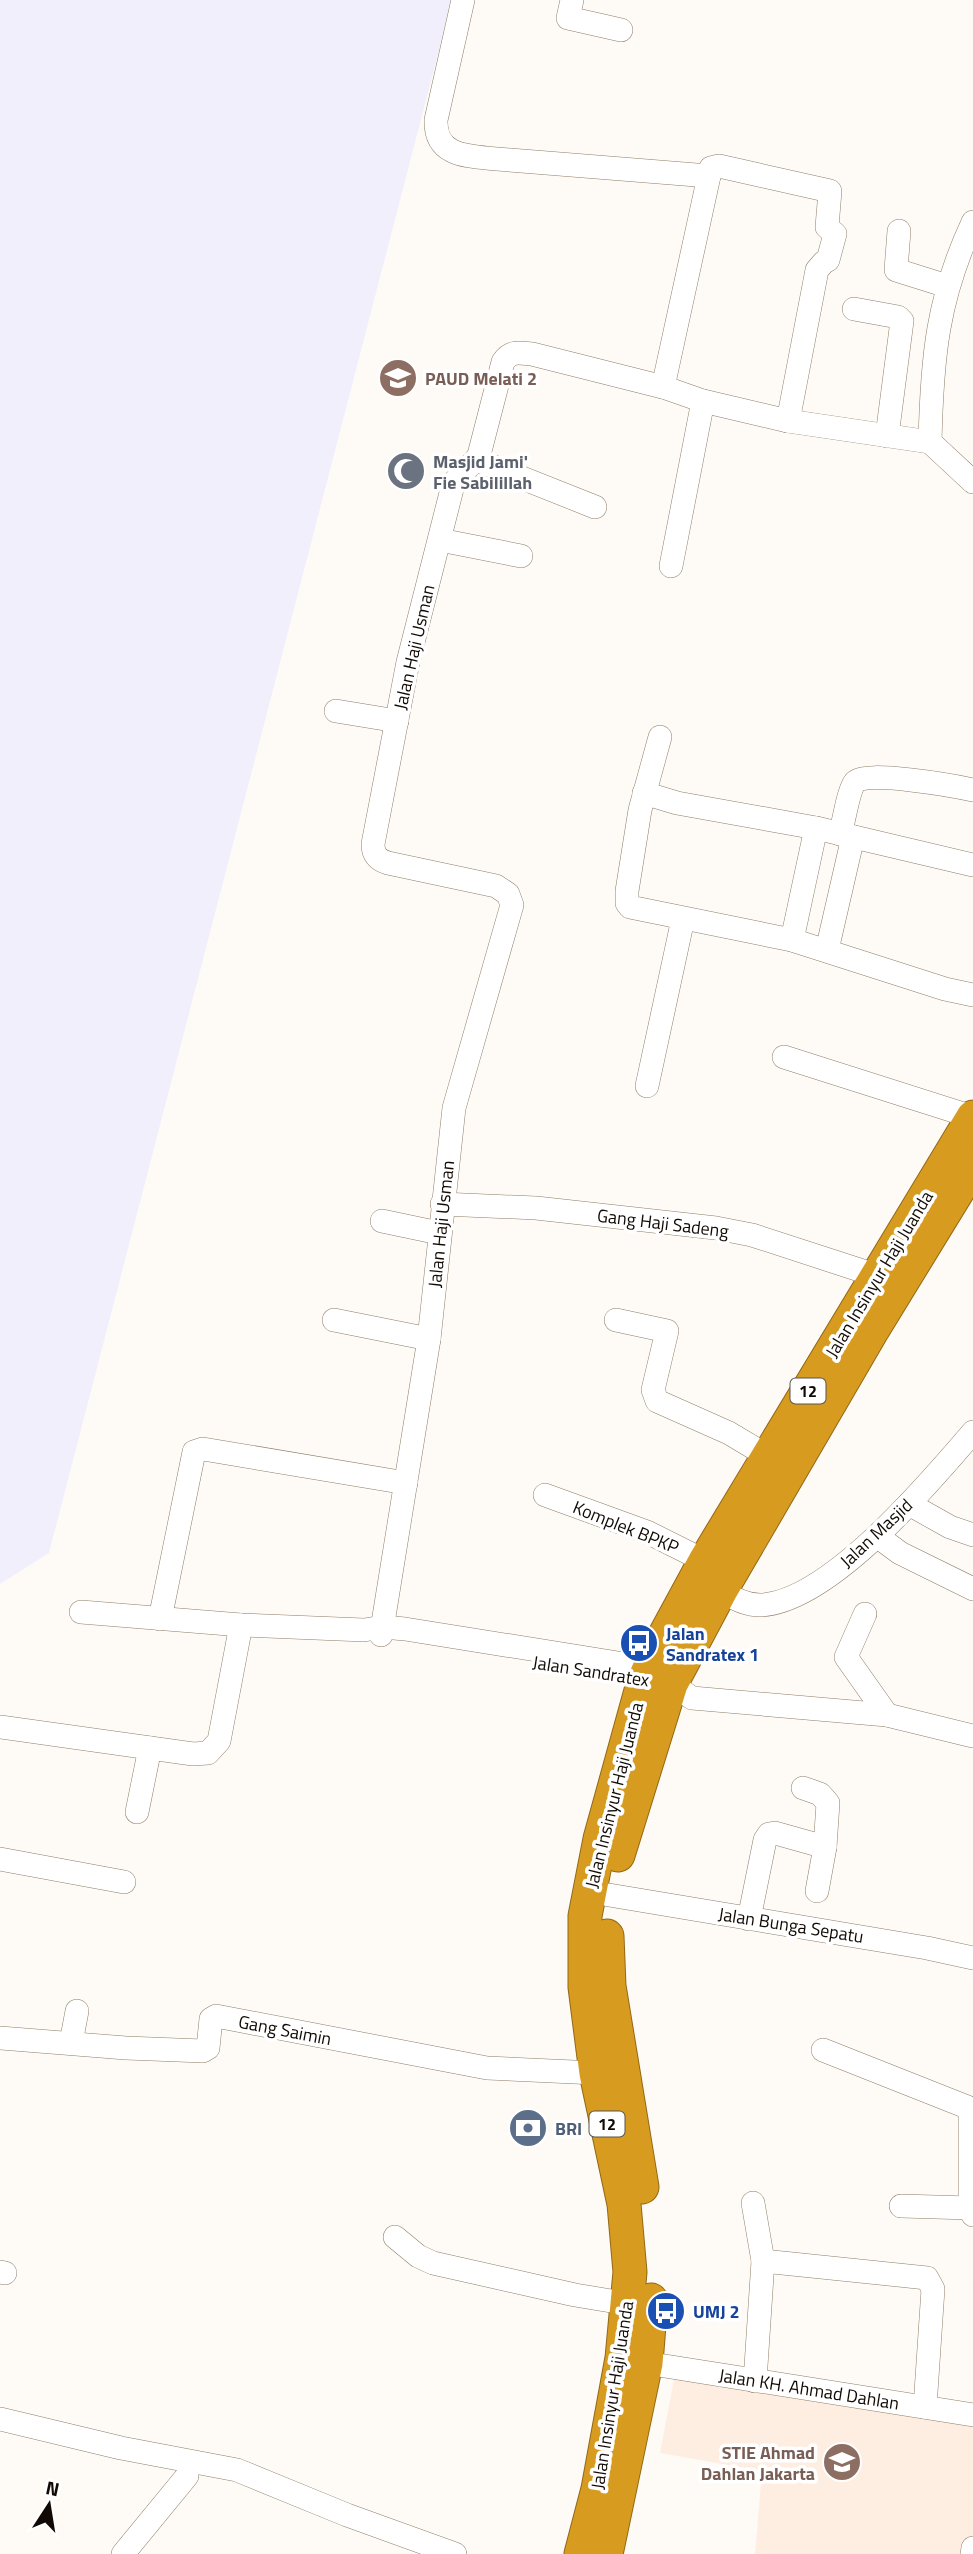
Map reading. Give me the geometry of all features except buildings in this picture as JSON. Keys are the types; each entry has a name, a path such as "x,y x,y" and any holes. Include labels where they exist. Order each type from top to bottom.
{"highway":[{"name":"Jalan Insinyur Haji Juanda","path":"581,2554 598,2489 629,2304 624,2204 596,2073 585,1987 585,1916 594,1864 655,1678 705,1562 973,1117"},
{"name":"Jalan Insinyur Haji Juanda","path":"606,2554 646,2364 651,2295 650,2251 643,2196 609,1986 606,1956 609,1895 655,1678 721,1590 873,1329 973,1166"}],"street":[{"path":"463,0 436,120 437,136 442,145 454,152 497,159 709,176"},
{"path":"572,0 568,18 621,30"},
{"path":"788,421 817,270 828,260 835,234 827,227 830,191 719,166 712,167 663,387 703,401 788,421 930,442 957,464 973,482"},
{"path":"930,442 933,359 947,286 956,258 973,222"},
{"path":"899,231 896,270 947,286"},
{"path":"854,309 898,317 902,321 887,436"},
{"name":"Jalan Haji Usman","path":"376,1631 406,1483 429,1339 454,1108 512,901 508,894 496,886 388,863 376,856 373,844 408,662 454,482 477,460 503,362 507,356 514,352 532,354 663,387"},
{"path":"671,566 703,401"},
{"path":"477,460 595,507"},
{"path":"440,540 521,556"},
{"path":"336,711 397,721"},
{"path":"660,737 643,793 627,903 637,910 792,940 945,989 973,995"},
{"path":"827,950 854,783 862,777 973,790"},
{"path":"643,793 677,803 816,828 973,865"},
{"path":"792,940 816,828"},
{"path":"647,1086 683,919"},
{"path":"784,1058 973,1117"},
{"name":"Gang Haji Sadeng","path":"442,1204 536,1208 716,1228 752,1235 878,1276"},
{"path":"382,1222 439,1233"},
{"path":"334,1320 429,1339"},
{"path":"616,1320 667,1331 653,1390 657,1401 729,1433 769,1457"},
{"name":"Jalan Masjid","path":"721,1590 752,1605 763,1605 787,1600 840,1567 909,1504 973,1432"},
{"path":"160,1619 194,1452 203,1449 406,1483"},
{"name":"Komplek BPKP","path":"545,1495 647,1532 705,1562"},
{"path":"909,1504 950,1527 973,1535"},
{"path":"877,1536 900,1553 973,1589"},
{"name":"Jalan Sandratex","path":"81,1612 241,1625 376,1631 655,1678 692,1698 887,1715 973,1735"},
{"path":"865,1614 846,1657 887,1715"},
{"path":"0,1727 202,1754 216,1747 241,1625"},
{"path":"136,1812 150,1748"},
{"path":"803,1788 820,1794 828,1803 825,1847 817,1891"},
{"path":"749,1919 765,1840 769,1834 775,1833 825,1847"},
{"path":"0,1858 124,1882"},
{"name":"Jalan Bunga Sepatu","path":"609,1895 973,1958"},
{"path":"71,2043 77,2011"},
{"name":"Gang Saimin","path":"0,2038 206,2051 211,2019 216,2016 487,2068 596,2073"},
{"path":"823,2050 967,2107 970,2112 972,2211 901,2206"},
{"path":"753,2203 763,2261 755,2381"},
{"path":"395,2237 418,2256 433,2263 575,2295 629,2304"},
{"path":"763,2261 927,2278 931,2281 933,2289 925,2407"},
{"name":"Jalan KH. Ahmad Dahlan","path":"646,2364 973,2415"},
{"path":"0,2419 121,2448 237,2470 454,2554"},
{"path":"123,2554 187,2476"},
{"path":"972,2554 973,2548"}],"shaded area":[{"path":"0,0 452,0 49,1553 0,1584"},
{"name":"STIE Ahmad Dahlan Jakarta","path":"675,2374 973,2427 973,2554 755,2554 762,2471 660,2453"}],"place":[{"name":"PAUD Melati 2","path":"398,378"},
{"name":"Masjid Jami' Fie Sabilillah","path":"406,471"},
{"name":"Jalan Sandratex 1","path":"639,1643"},
{"name":"BRI","path":"528,2128"},
{"name":"UMJ 2","path":"666,2311"},
{"name":"STIE Ahmad Dahlan Jakarta","path":"842,2462"}]}
